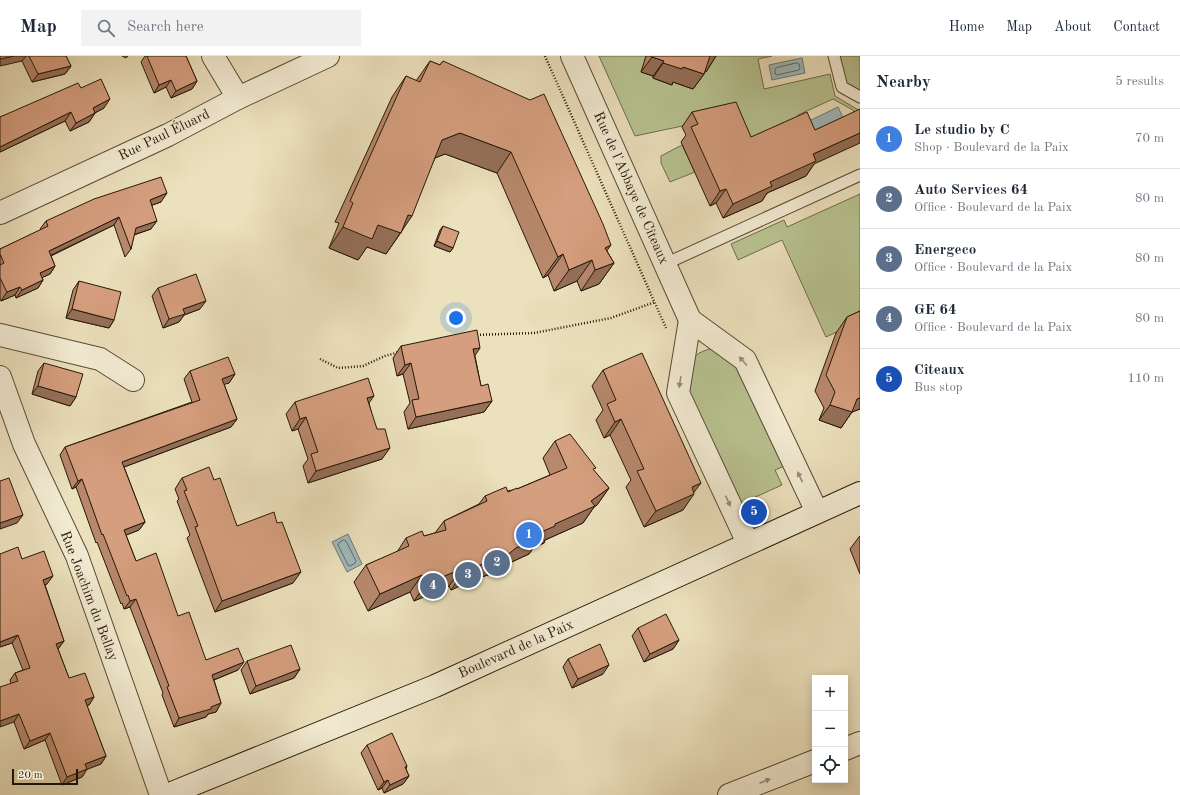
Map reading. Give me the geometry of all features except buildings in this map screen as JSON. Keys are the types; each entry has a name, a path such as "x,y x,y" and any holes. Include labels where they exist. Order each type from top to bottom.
{"street":[{"path":"212,56 238,98"},
{"name":"Rue Paul Éluard","path":"0,213 168,135 238,98 328,56"},
{"name":"Rue de l'Abbaye de Cîteaux","path":"572,56 690,320"},
{"path":"748,543 678,393 690,320 745,360 816,512"},
{"path":"0,335 100,359 133,380"},
{"name":"Rue Joachim du Bellay","path":"0,377 24,444 77,556 161,795"},
{"name":"Boulevard de la Paix","path":"167,795 435,686 860,493"},
{"path":"729,795 812,762"}],"lane":[{"path":"834,56 842,87 860,97"},
{"path":"665,264 860,175"}],"path":[{"path":"545,56 667,329"},
{"path":"473,335 534,333 611,318 678,293"},
{"path":"320,359 338,368 363,366 385,356 400,352"}],"green space":[{"path":"599,56 646,56 642,72 672,85 673,82 711,56 772,56 758,59 764,89 830,74 835,96 860,111 857,120 853,110 833,99 798,115 810,142 758,144 725,117 635,136"},
{"path":"840,56 860,56 860,91 846,84"},
{"path":"682,145 695,172 670,182 661,163 661,156"},
{"path":"860,194 860,321 826,337 782,240 738,260 731,244 784,220 787,227"},
{"path":"709,349 718,349 735,359 787,465 775,470 782,485 740,504 688,393 693,358 699,353"}],"water":[{"path":"802,58 805,73 772,80 769,65"},
{"path":"838,107 845,122 817,136 809,121"},
{"path":"348,534 362,564 347,572 332,542"}],"place":[{"name":"Cîteaux","path":"754,512"},
{"name":"Le studio by C","path":"529,535"},
{"name":"Auto Services 64","path":"497,563"},
{"name":"Energeco","path":"468,575"},
{"name":"GE 64","path":"433,586"}]}
